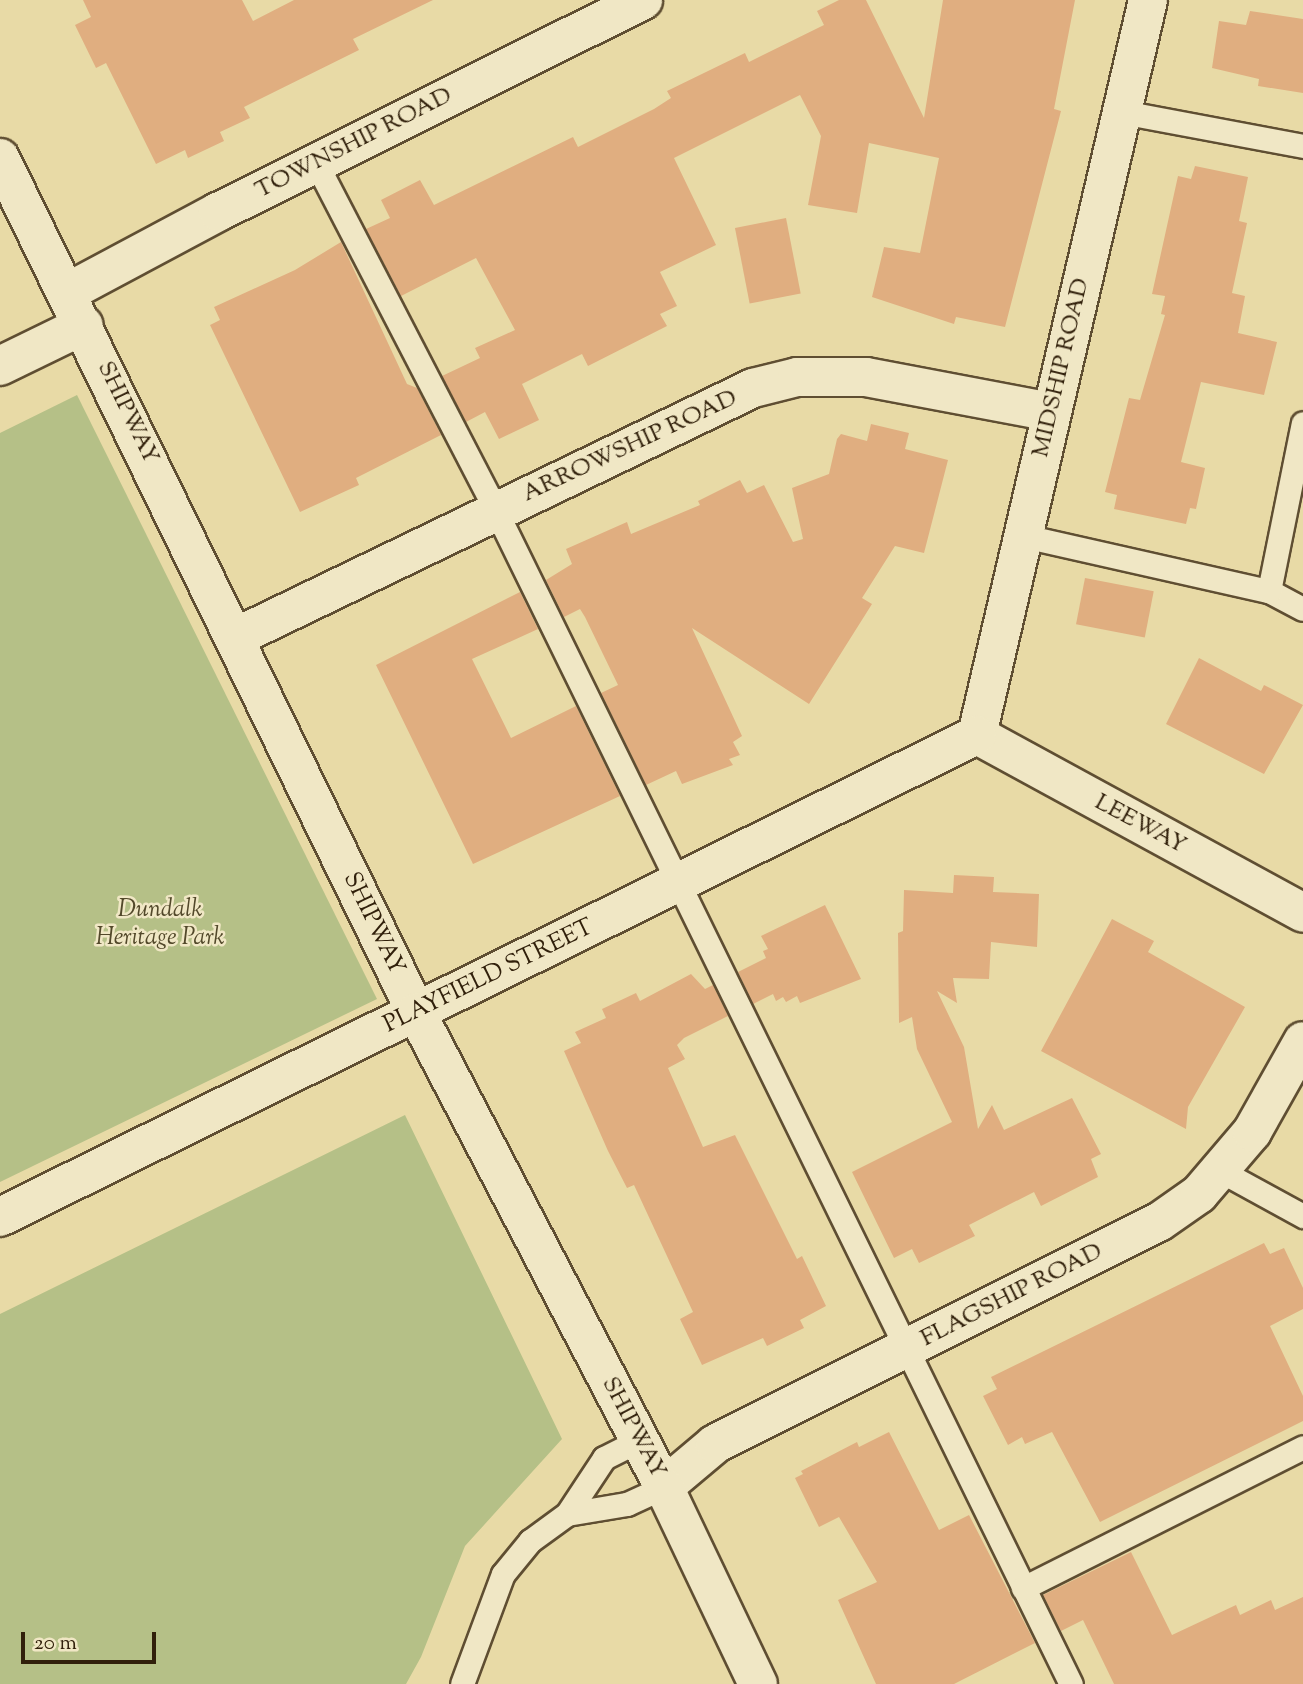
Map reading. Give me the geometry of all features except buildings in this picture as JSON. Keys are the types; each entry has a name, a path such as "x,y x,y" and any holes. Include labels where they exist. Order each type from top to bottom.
{"street":[{"name":"TOWNSHIP ROAD","path":"0,366 76,309 317,165 643,0"},
{"name":"MIDSHIP ROAD","path":"977,736 1148,0"},
{"name":"SHIPWAY","path":"0,158 76,309 416,1012 664,1487 758,1684"},
{"name":"ARROWSHIP ROAD","path":"234,638 754,388 797,377 866,377 1051,412"},
{"name":"PLAYFIELD STREET","path":"0,1217 977,736"},
{"name":"LEEWAY","path":"977,736 1303,913"},
{"name":"FLAGSHIP ROAD","path":"664,1487 715,1444 1159,1222 1199,1194 1252,1132 1303,1041"}],"lane":[{"path":"1122,112 1303,146"},
{"path":"317,165 496,511 1071,1684"},
{"path":"1269,592 1303,423"},
{"path":"1024,536 1269,592 1303,609"},
{"path":"1219,1170 1303,1216"},
{"path":"462,1684 503,1573 530,1541 567,1514 604,1458 640,1440"},
{"path":"1023,1588 1303,1447"},
{"path":"567,1514 627,1504 664,1487"}],"green space":[{"name":"Dundalk Heritage Park","path":"77,395 377,999 0,1182 0,433"},
{"path":"405,1115 562,1439 465,1546 421,1657 406,1684 0,1684 0,1314"}]}
